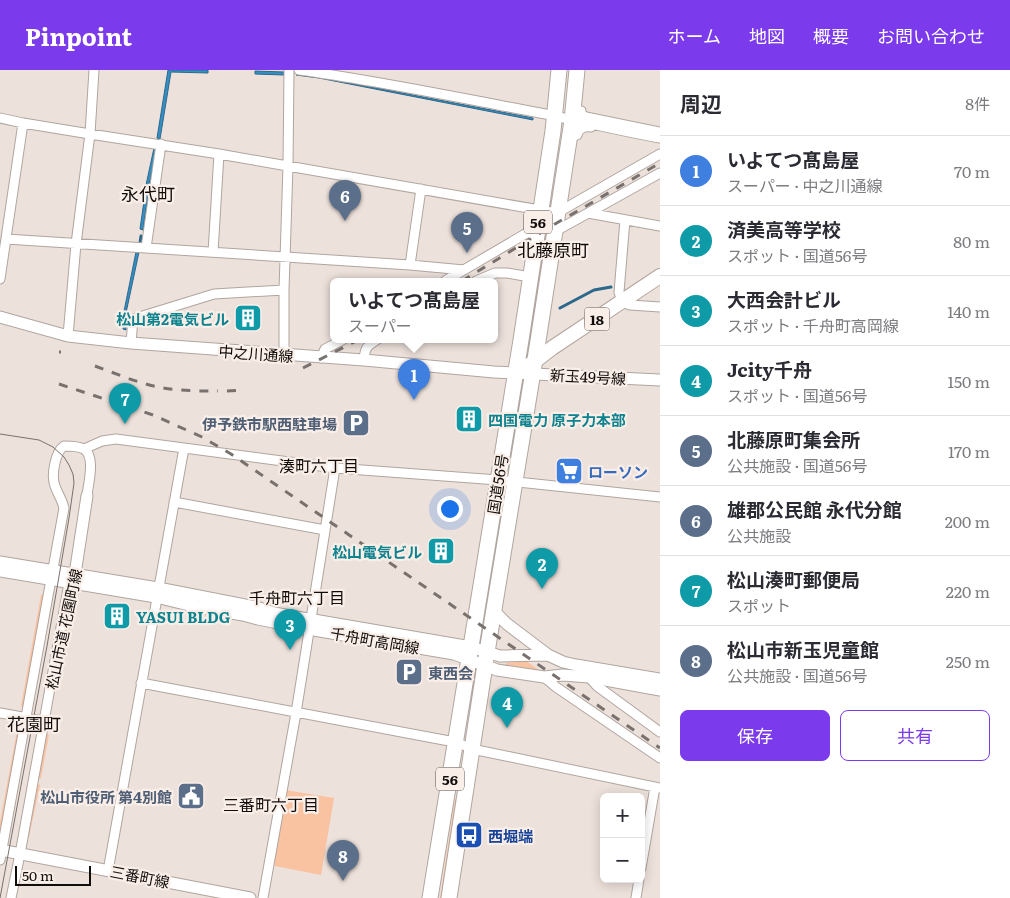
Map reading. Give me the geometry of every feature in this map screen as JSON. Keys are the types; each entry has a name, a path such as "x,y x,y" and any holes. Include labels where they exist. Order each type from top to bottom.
{"highway":[{"name":"国道56号","path":"430,898 530,277 554,117 559,70"},
{"name":"国道56号","path":"449,898 557,213 575,121 578,70"}],"main road":[{"name":"18","path":"515,373 533,368 552,348 660,276"}],"street":[{"path":"68,336 76,244 90,134 94,70"},
{"path":"284,355 289,70"},
{"path":"299,70 343,73 660,140"},
{"path":"660,132 586,117 581,114 581,111 575,121 578,135 585,126 660,140"},
{"path":"0,118 557,213 660,154"},
{"path":"0,279 23,123"},
{"path":"146,248 161,144"},
{"path":"213,252 219,154"},
{"path":"554,232 660,173"},
{"path":"410,265 422,189"},
{"path":"588,213 660,226"},
{"path":"625,220 620,292 622,302 630,305 660,307"},
{"path":"450,278 537,227"},
{"path":"6,239 464,270"},
{"path":"483,278 495,273 530,277"},
{"path":"131,343 132,319 214,294 284,290"},
{"name":"中之川通線","path":"0,317 68,336 131,343 515,373"},
{"path":"321,358 325,349 336,343"},
{"path":"364,360 364,352 367,346 372,343"},
{"name":"新玉49号線","path":"533,368 660,380"},
{"name":"松山市道 花園町線","path":"84,449 102,441 116,439 184,448"},
{"name":"松山市道 花園町線","path":"1,854 64,508 55,486 54,472 57,455 59,449 64,446 74,446 84,449 88,454 91,464 87,496 44,721 24,855 11,898"},
{"path":"108,871 184,448 335,468 498,480 660,497"},
{"path":"263,898 296,713 335,468"},
{"path":"174,502 326,530"},
{"name":"千舟町高岡線","path":"0,562 72,579 204,597 256,607 309,624 470,653 486,659 497,670 544,677 584,670 660,679"},
{"name":"千舟町高岡線","path":"0,571 52,575"},
{"path":"494,612 548,655"},
{"name":"千舟町高岡線","path":"486,659 500,656 548,655 584,670 660,690"},
{"path":"584,670 597,686 660,732"},
{"path":"544,677 660,758"},
{"path":"141,683 296,713 377,726 456,742 472,749 658,787 645,849"},
{"path":"0,713 44,721"},
{"name":"三番町線","path":"1,854 24,855 250,898"},
{"path":"636,898 638,883"}],"shaded area":[{"path":"546,235 533,320 531,320 544,237"},
{"path":"518,400 521,400 508,475 506,475"},
{"path":"499,516 501,516 486,612 484,611"},
{"path":"43,594 24,707 22,707 41,595"},
{"path":"71,601 73,602 57,685 55,684"},
{"path":"526,661 539,670 506,665 506,663"},
{"path":"17,731 19,732 0,833 0,822"},
{"path":"47,734 49,735 41,778 39,779 38,777"},
{"path":"38,784 40,785 29,837 28,836"},
{"path":"285,790 334,798 321,875 275,866 272,862"},
{"path":"455,799 457,799 442,898 440,898"}],"water":[{"path":"168,70 208,70 208,73 171,72 160,139 157,138"},
{"path":"255,71 284,72 284,75 255,74"},
{"path":"298,73 533,118 533,120 296,75"},
{"path":"154,148 157,148 149,185 146,185"},
{"path":"145,194 148,194 143,230 140,229"},
{"path":"136,252 139,252 126,313 129,313 129,316 126,317 126,330 121,326"}],"waterway":[{"path":"140,243 141,236"},
{"path":"560,308 594,290 611,287"}],"tram line":[{"path":"0,434 39,440 53,447 64,457 69,465 74,483 47,646 0,898"}],"railway":[{"path":"467,278 660,163"},
{"path":"303,368 352,343"},
{"path":"95,366 163,388 218,391"},
{"path":"59,384 153,415 202,437 231,454 660,748"},
{"path":"227,391 242,390"}],"place":[{"name":"雄郡公民館 永代分館","path":"345,221"},
{"name":"北藤原町集会所","path":"467,253"},
{"name":"松山第2電気ビル","path":"248,318"},
{"name":"いよてつ髙島屋","path":"414,400"},
{"name":"四国電力 原子力本部","path":"469,419"},
{"name":"伊予鉄市駅西駐車場","path":"356,423"},
{"name":"松山湊町郵便局","path":"125,424"},
{"name":"ローソン","path":"569,471"},
{"name":"松山電気ビル","path":"441,551"},
{"name":"済美高等学校","path":"542,589"},
{"name":"YASUI BLDG","path":"117,616"},
{"name":"大西会計ビル","path":"290,650"},
{"name":"東西会","path":"409,672"},
{"name":"Jcity千舟","path":"507,728"},
{"name":"松山市役所 第4別館","path":"191,796"},
{"name":"西堀端","path":"469,835"},
{"name":"松山市新玉児童館","path":"343,881"}],"district":[{"name":"永代町","path":"148,193"},
{"name":"北藤原町","path":"553,249"},
{"name":"湊町六丁目","path":"319,465"},
{"name":"千舟町六丁目","path":"297,597"},
{"name":"花園町","path":"34,723"},
{"name":"三番町六丁目","path":"271,804"}]}
